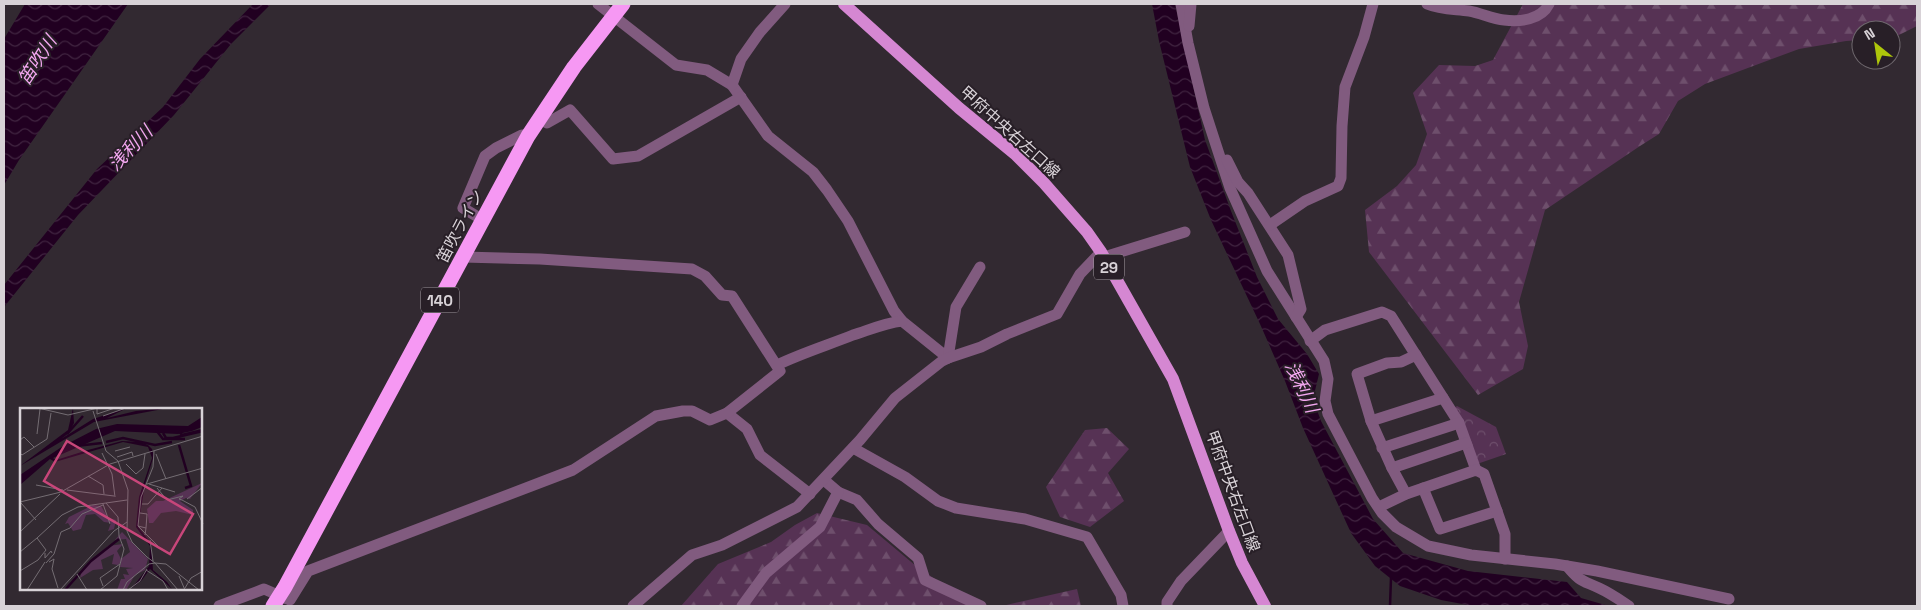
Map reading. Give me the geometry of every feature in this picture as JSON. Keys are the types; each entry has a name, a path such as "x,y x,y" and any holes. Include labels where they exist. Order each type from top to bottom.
{"highway":[{"name":"笛吹ライン","path":"282,602 528,136 574,67 618,9"}],"main road":[{"name":"甲府中央右左口線","path":"844,4 959,108 1014,154 1044,183 1087,232 1102,254 1173,379 1229,531 1242,562 1265,606"}],"street":[{"path":"598,4 618,9 676,65 707,70 732,85 768,136 813,172 827,190 848,221 894,311 902,321 948,358"},
{"path":"732,85 741,59 760,32 784,4"},
{"path":"1181,4 1188,43 1216,149 1230,188 1267,271 1324,361 1328,379 1325,401 1328,414 1372,498 1396,527 1428,546 1471,555 1567,566 1729,599"},
{"path":"1188,43 1191,4"},
{"path":"1270,225 1305,201 1338,186 1341,178 1345,87 1364,37 1373,4"},
{"path":"1427,4 1440,8 1471,11 1503,20 1534,19 1549,4"},
{"path":"540,118 547,123 570,110 612,159 638,156 741,97"},
{"path":"483,220 463,208 485,156 496,148 522,135 528,136"},
{"path":"1216,149 1222,148 1238,182 1270,225 1288,255 1301,309 1296,317"},
{"path":"633,606 692,555 722,546 797,507 853,448 895,398 948,358 981,348 1008,334 1056,314 1080,274 1102,254 1185,232"},
{"path":"219,606 264,589 282,602 308,571 573,470 656,416 692,411 710,420 727,413 780,371 732,296 722,295 706,276 692,269 540,259 463,257"},
{"path":"948,358 956,307 980,267"},
{"path":"1310,341 1325,330 1382,312 1392,316 1459,423 1476,470 1484,474 1505,534 1505,559"},
{"path":"777,365 799,355 891,322 902,321"},
{"path":"1406,494 1382,448 1371,421 1357,374 1388,363 1401,362 1416,355"},
{"path":"1371,421 1443,398"},
{"path":"727,413 747,429 760,455 810,494"},
{"path":"1382,448 1459,423"},
{"path":"1392,468 1466,443"},
{"path":"853,448 905,476 938,500 956,508 1025,519 1087,537 1121,595 1123,606"},
{"path":"1379,507 1406,494 1476,470"},
{"path":"824,480 838,492 857,500 878,524 918,558 924,580 981,606"},
{"path":"1422,488 1440,529 1497,510"},
{"path":"742,606 766,573 820,527 838,492"},
{"path":"1167,606 1167,602 1181,581 1229,531"},
{"path":"1567,566 1577,578 1630,606"}],"green space":[{"path":"1523,4 1917,4 1917,26 1901,34 1901,20 1851,20 1851,41 1799,49 1705,84 1678,101 1659,134 1545,210 1519,302 1528,346 1523,369 1478,395 1369,252 1365,210 1397,186 1416,165 1427,134 1413,93 1439,65 1475,66 1493,60"},
{"path":"1457,406 1496,427 1506,454 1477,464 1454,408"},
{"path":"1107,428 1129,449 1108,473 1124,501 1090,527 1060,517 1046,487 1085,430"},
{"path":"817,513 867,525 916,566 974,606 681,606 718,564 771,542 795,525"},
{"path":"1077,589 1081,606 1002,606"}],"water":[{"name":"笛吹川","path":"25,4 128,4 19,160 4,185 4,39"},
{"name":"浅利川","path":"253,4 271,4 231,44 174,115 78,215 4,307 4,285 97,169 163,107 200,59"},
{"name":"浅利川","path":"1152,4 1175,4 1205,140 1231,211 1257,277 1278,319 1307,354 1319,374 1313,399 1321,421 1373,519 1403,553 1468,571 1567,582 1581,598 1609,606 1473,606 1441,600 1400,586 1375,566 1351,533 1303,428 1260,324 1211,220 1190,167 1159,41"}],"waterway":[{"path":"1390,606 1391,578"}]}
